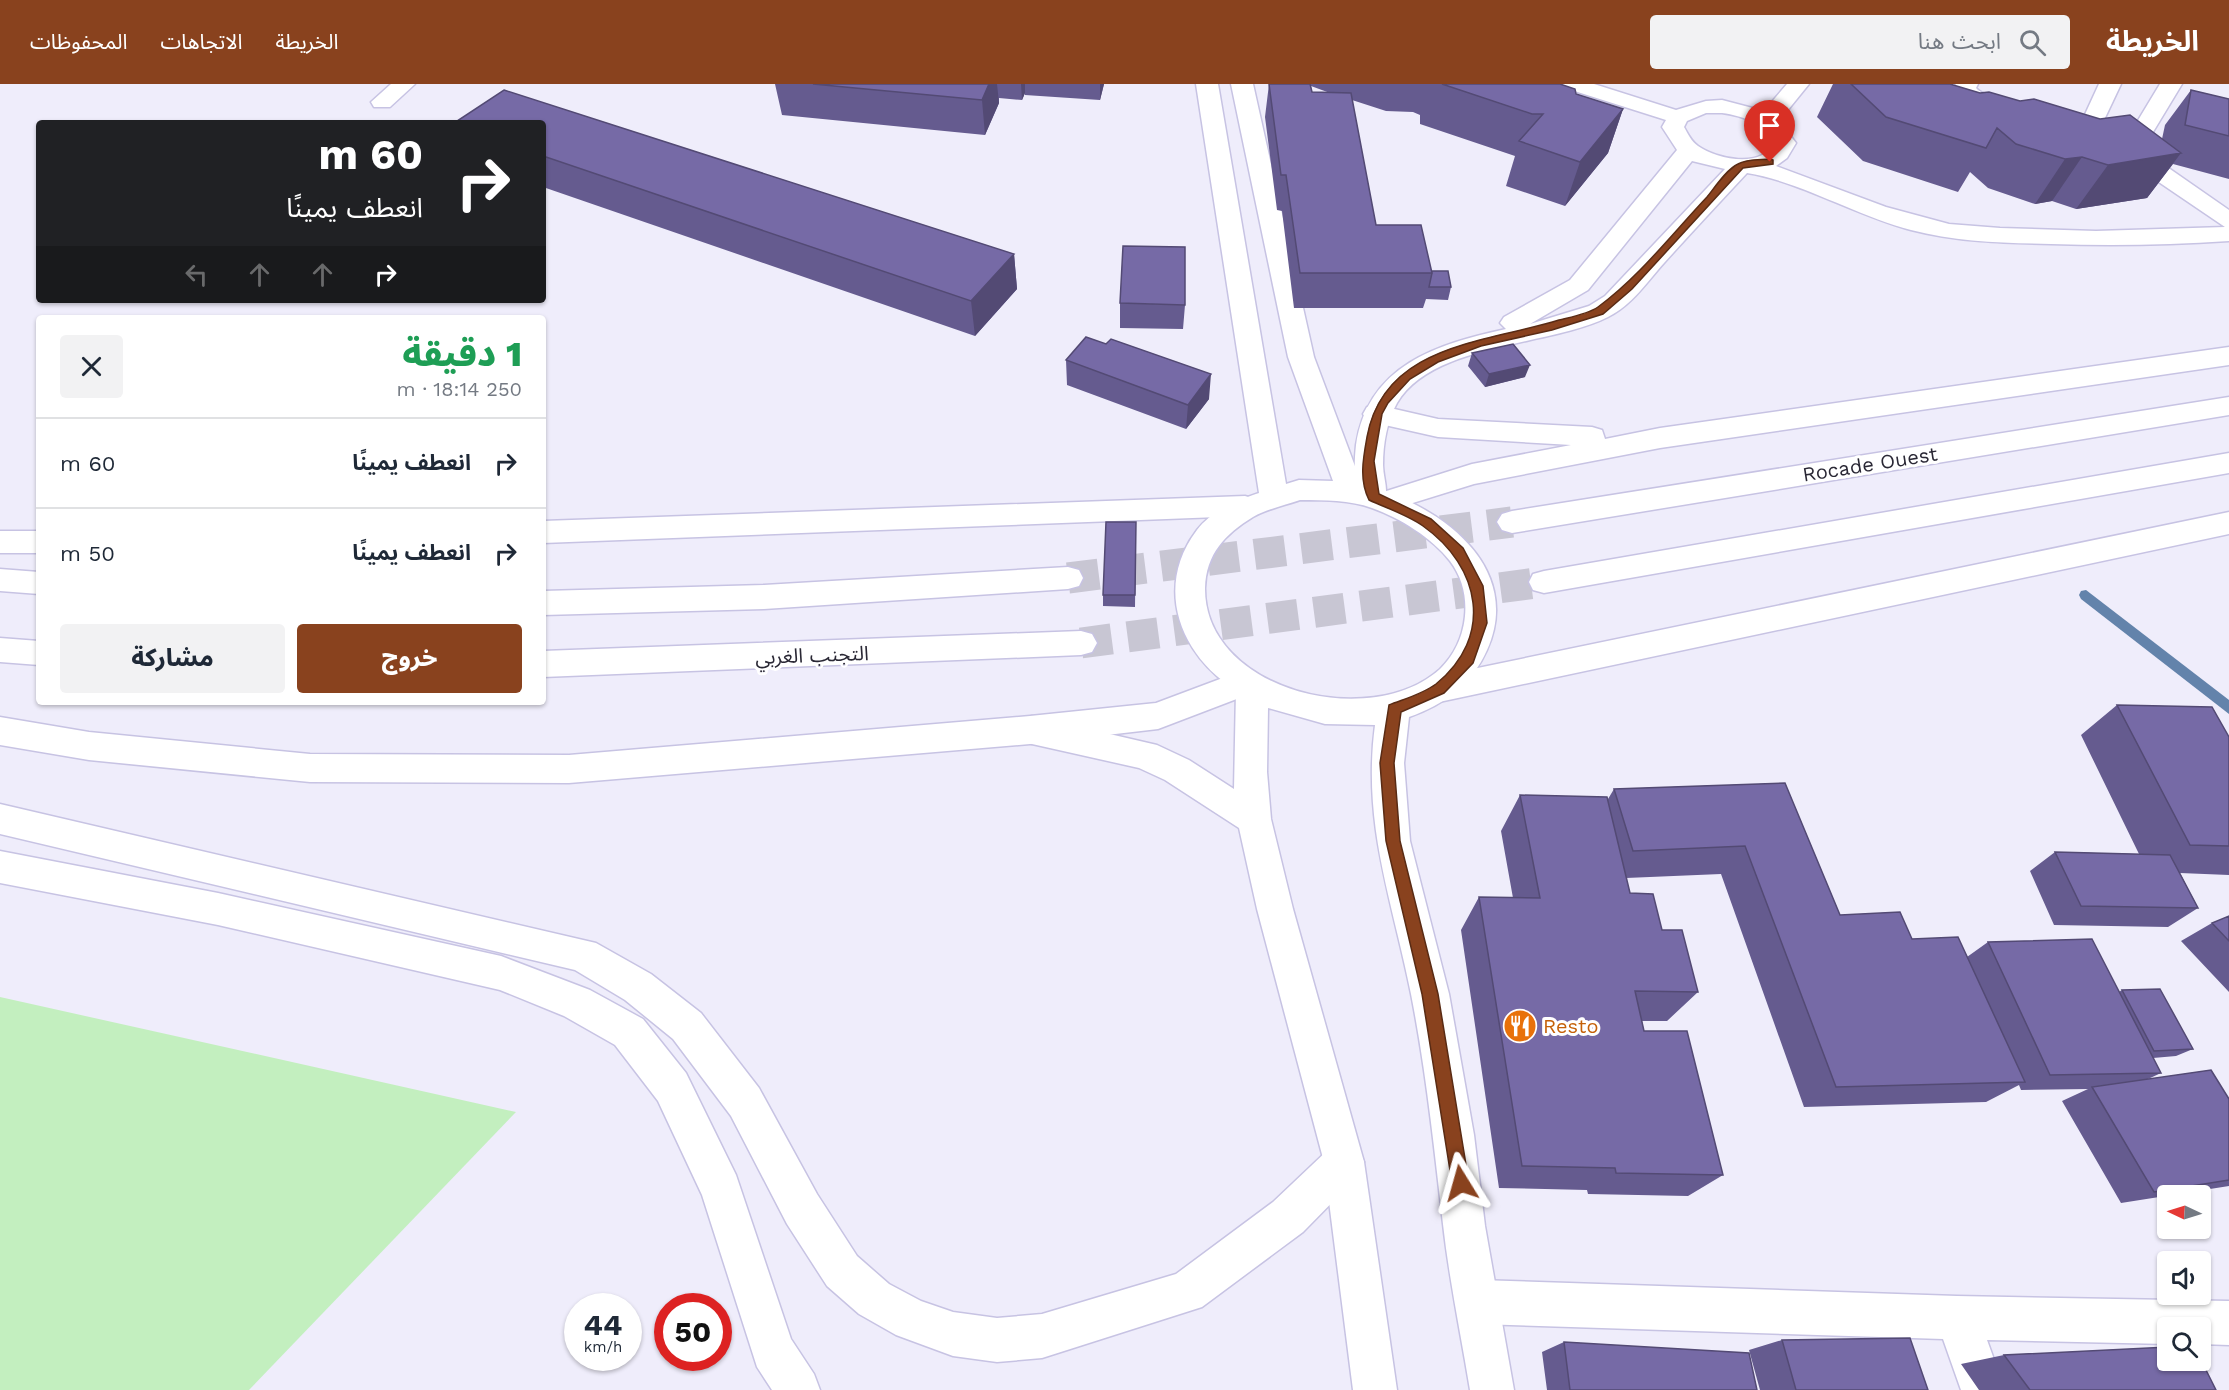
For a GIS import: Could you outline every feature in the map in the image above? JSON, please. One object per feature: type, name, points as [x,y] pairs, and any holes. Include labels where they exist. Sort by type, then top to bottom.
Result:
[{"type":"main road","points":[[382,102],[404,84]]},
{"type":"main road","points":[[1207,84],[1274,495]]},
{"type":"main road","points":[[1242,84],[1301,357],[1370,497]]},
{"type":"main road","points":[[1572,84],[1677,117]]},
{"type":"main road","points":[[1768,120],[1798,84]]},
{"type":"main road","points":[[1967,84],[1965,88],[1969,95],[1977,101],[2021,114]]},
{"type":"main road","points":[[2110,84],[2113,141]]},
{"type":"main road","points":[[2113,141],[2142,132],[2171,84]]},
{"type":"main road","points":[[2007,236],[1941,218],[1850,186],[1798,154],[1768,120],[1734,99],[1698,107],[1677,117],[1673,127],[1677,139],[1689,150],[1713,161],[1746,166],[1916,224],[1962,233],[2007,236],[2130,238],[2229,234]]},
{"type":"main road","points":[[2065,127],[2113,141],[2229,221]]},
{"type":"main road","points":[[1478,343],[1579,285],[1689,150]]},
{"type":"main road","points":[[1370,497],[1368,461],[1377,414],[1383,401],[1407,376],[1434,359],[1478,343],[1552,326],[1599,312],[1629,287],[1746,166],[1776,158],[1782,154],[1798,154]]},
{"type":"main road","points":[[1370,497],[1472,474],[1660,438],[2229,356]]},
{"type":"main road","name":"Rocade Ouest","points":[[1512,522],[2229,406]]},
{"type":"main road","points":[[1377,414],[1422,425],[1462,430],[1660,438]]},
{"type":"main road","points":[[1544,582],[2229,463]]},
{"type":"main road","points":[[1439,689],[1468,659],[1481,623],[1477,586],[1458,551],[1427,522],[1370,497],[1299,490],[1274,495],[1245,506],[1216,527],[1195,555],[1188,587],[1193,621],[1212,655],[1248,686],[1307,709],[1346,714],[1394,709],[1439,689],[2229,523]]},
{"type":"main road","points":[[546,532],[1245,506]]},
{"type":"main road","points":[[0,542],[36,542]]},
{"type":"main road","points":[[546,603],[764,597],[1068,578]]},
{"type":"main road","points":[[0,580],[36,583]]},
{"type":"main road","name":"التجنب الغربي","points":[[546,664],[1081,643]]},
{"type":"main road","points":[[0,650],[36,653]]},
{"type":"main road","points":[[0,731],[89,746],[310,768],[569,769],[1030,730],[1158,716],[1248,686]]},
{"type":"main road","points":[[1248,686],[1254,819],[1275,909],[1344,1162],[1375,1390]]},
{"type":"main road","points":[[1394,709],[1387,763],[1393,841],[1430,994],[1454,1136],[1464,1226],[1492,1390]]},
{"type":"main road","points":[[1030,730],[1145,754],[1177,770],[1254,819]]},
{"type":"main road","points":[[0,819],[583,955],[638,987],[687,1026],[746,1102],[802,1209],[842,1271],[874,1299],[902,1315],[954,1334],[997,1340],[1042,1336],[1187,1292],[1288,1217],[1344,1162]]},
{"type":"main road","points":[[0,867],[218,909],[501,973],[577,1003],[629,1032],[672,1087],[721,1190],[773,1351],[798,1390]]},
{"type":"main road","points":[[1478,1302],[1957,1318],[2229,1323]]},
{"type":"main road","points":[[1957,1318],[1983,1390]]},
{"type":"green space","points":[[0,997],[516,1112],[249,1390],[0,1390]]},
{"type":"building","points":[[813,84],[989,84],[982,100]]},
{"type":"building","points":[[1269,84],[1310,84],[1312,92],[1351,93],[1376,225],[1421,225],[1432,273],[1300,273],[1286,175],[1281,175]]},
{"type":"building","points":[[1442,84],[1560,84],[1575,89],[1576,94],[1623,109],[1580,162],[1519,141],[1543,114],[1532,114]]},
{"type":"building","points":[[1851,84],[1950,84],[2020,101],[2034,99],[2100,119],[2130,115],[2181,153],[2108,165],[2082,157],[2065,159],[2016,144],[1997,128],[1986,148],[1886,117]]},
{"type":"building","points":[[504,90],[1014,254],[971,301],[546,157],[546,120],[459,120]]},
{"type":"building","points":[[2191,90],[2229,99],[2229,136],[2185,125]]},
{"type":"building","points":[[1123,246],[1185,247],[1185,305],[1120,303]]},
{"type":"building","points":[[1432,271],[1448,271],[1451,287],[1429,287]]},
{"type":"building","points":[[1086,337],[1106,344],[1111,339],[1211,374],[1188,405],[1066,360]]},
{"type":"building","points":[[1513,344],[1530,365],[1489,374],[1472,353]]},
{"type":"building","points":[[1106,522],[1136,522],[1135,595],[1103,595]]},
{"type":"building","points":[[2117,705],[2212,707],[2229,737],[2229,846],[2190,845]]},
{"type":"building","points":[[1785,783],[1840,915],[1900,912],[1912,939],[1958,937],[2025,1082],[1836,1087],[1745,846],[1633,851],[1614,789]]},
{"type":"building","points":[[1520,795],[1607,797],[1630,893],[1653,894],[1662,930],[1682,930],[1698,992],[1635,991],[1644,1031],[1687,1031],[1723,1175],[1616,1173],[1615,1168],[1522,1166],[1479,897],[1540,898]]},
{"type":"building","points":[[2055,852],[2170,855],[2198,908],[2081,906]]},
{"type":"building","points":[[2229,916],[2229,941],[2212,923]]},
{"type":"building","points":[[2092,939],[2161,1073],[2050,1075],[1988,942]]},
{"type":"building","points":[[2160,989],[2193,1049],[2154,1051],[2122,990]]},
{"type":"building","points":[[2211,1070],[2229,1099],[2229,1180],[2198,1185],[2157,1185],[2157,1192],[2154,1192],[2092,1087]]},
{"type":"building","points":[[1910,1338],[1928,1390],[1796,1390],[1782,1340]]},
{"type":"building","points":[[1564,1342],[1749,1353],[1757,1390],[1570,1390]]},
{"type":"building","points":[[2157,1348],[2157,1371],[2206,1371],[2216,1390],[2030,1390],[2004,1355]]},
{"type":"waterway","points":[[2086,595],[2229,708]]},
{"type":"tunnel","points":[[1068,578],[1512,522]]},
{"type":"tunnel","points":[[1081,643],[1544,582]]},
{"type":"place","name":"Resto","points":[[1520,1026]]},
{"type":"route","points":[[1461,1183],[1430,994],[1393,841],[1388,800],[1387,763],[1394,709],[1439,689],[1468,659],[1481,623],[1477,586],[1458,551],[1427,522],[1387,501],[1373,497],[1368,478],[1368,461],[1377,414],[1383,401],[1407,376],[1434,359],[1478,343],[1576,320],[1599,312],[1629,287],[1740,166],[1770,162]]}]
